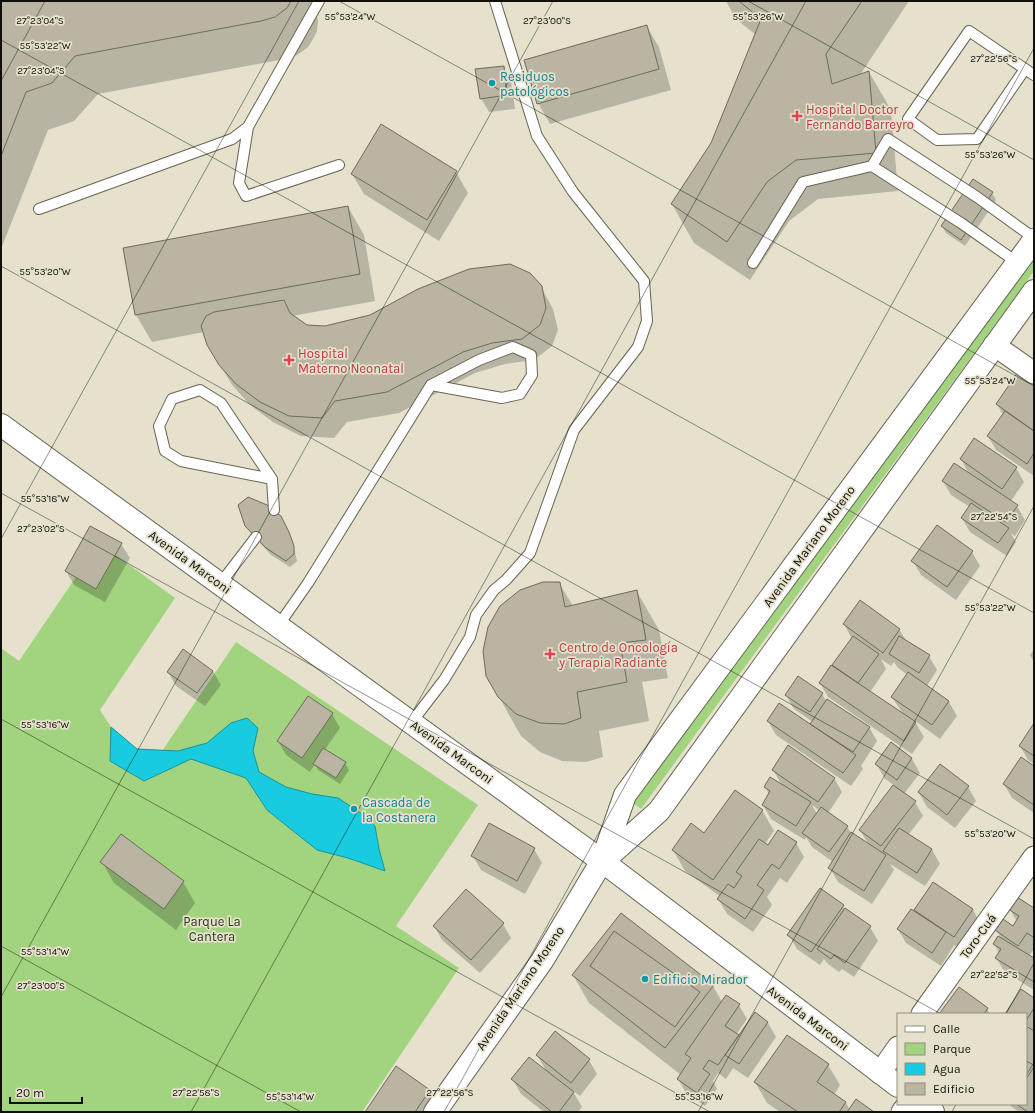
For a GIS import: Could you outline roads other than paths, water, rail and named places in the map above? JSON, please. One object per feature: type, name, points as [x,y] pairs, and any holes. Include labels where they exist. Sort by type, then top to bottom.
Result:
[{"type":"main road","name":"Avenida Mariano Moreno","points":[[435,1112],[542,961],[602,861],[625,795],[1018,263],[1034,239]]},
{"type":"main road","name":"Avenida Mariano Moreno","points":[[602,861],[659,811],[1034,291]]},
{"type":"main road","name":"Avenida Marconi","points":[[1,425],[602,861],[897,1085]]},
{"type":"main road","points":[[923,1105],[933,1112]]},
{"type":"street","points":[[994,345],[1034,373]]},
{"type":"street","name":"Toro-Cuá","points":[[923,1013],[1034,857]]},
{"type":"street","points":[[880,1073],[897,1048]]},
{"type":"lane","points":[[319,1],[248,127],[239,183],[246,196],[339,165]]},
{"type":"lane","points":[[411,723],[444,680],[458,657],[470,637],[476,615],[494,590],[506,580],[530,553],[574,430],[638,347],[647,321],[644,281],[573,192],[537,136],[495,1]]},
{"type":"lane","points":[[1025,69],[977,139],[937,140],[908,119],[968,31],[1025,69],[1034,75]]},
{"type":"lane","points":[[39,209],[232,139],[248,127]]},
{"type":"lane","points":[[872,166],[888,139],[977,197],[1034,239]]},
{"type":"lane","points":[[753,263],[803,182],[872,166],[961,223],[1018,263]]},
{"type":"lane","points":[[278,626],[308,583],[431,385],[478,360],[513,347],[531,354],[532,375],[520,394],[502,398],[431,385]]},
{"type":"lane","points":[[272,479],[180,461],[165,451],[159,426],[172,399],[200,390],[221,403],[272,479],[274,510]]},
{"type":"lane","points":[[220,584],[256,537]]},
{"type":"water","points":[[247,718],[258,728],[253,751],[259,772],[286,787],[312,794],[338,798],[365,816],[375,826],[385,871],[348,858],[317,850],[267,810],[246,778],[191,759],[144,781],[110,761],[111,727],[137,749],[178,751],[207,743],[231,723]]},
{"type":"place","name":"Residuos patológicos","points":[[492,83]]},
{"type":"place","name":"Hospital Doctor Fernando Barreyro","points":[[797,116]]},
{"type":"place","name":"Hospital Materno Neonatal","points":[[289,360]]},
{"type":"place","name":"Centro de Oncología y Terapia Radiante","points":[[550,654]]},
{"type":"place","name":"Cascada de la Costanera","points":[[354,809]]},
{"type":"place","name":"Edificio Mirador","points":[[645,979]]},
{"type":"park label","name":"Parque La Cantera","points":[[212,928]]}]
